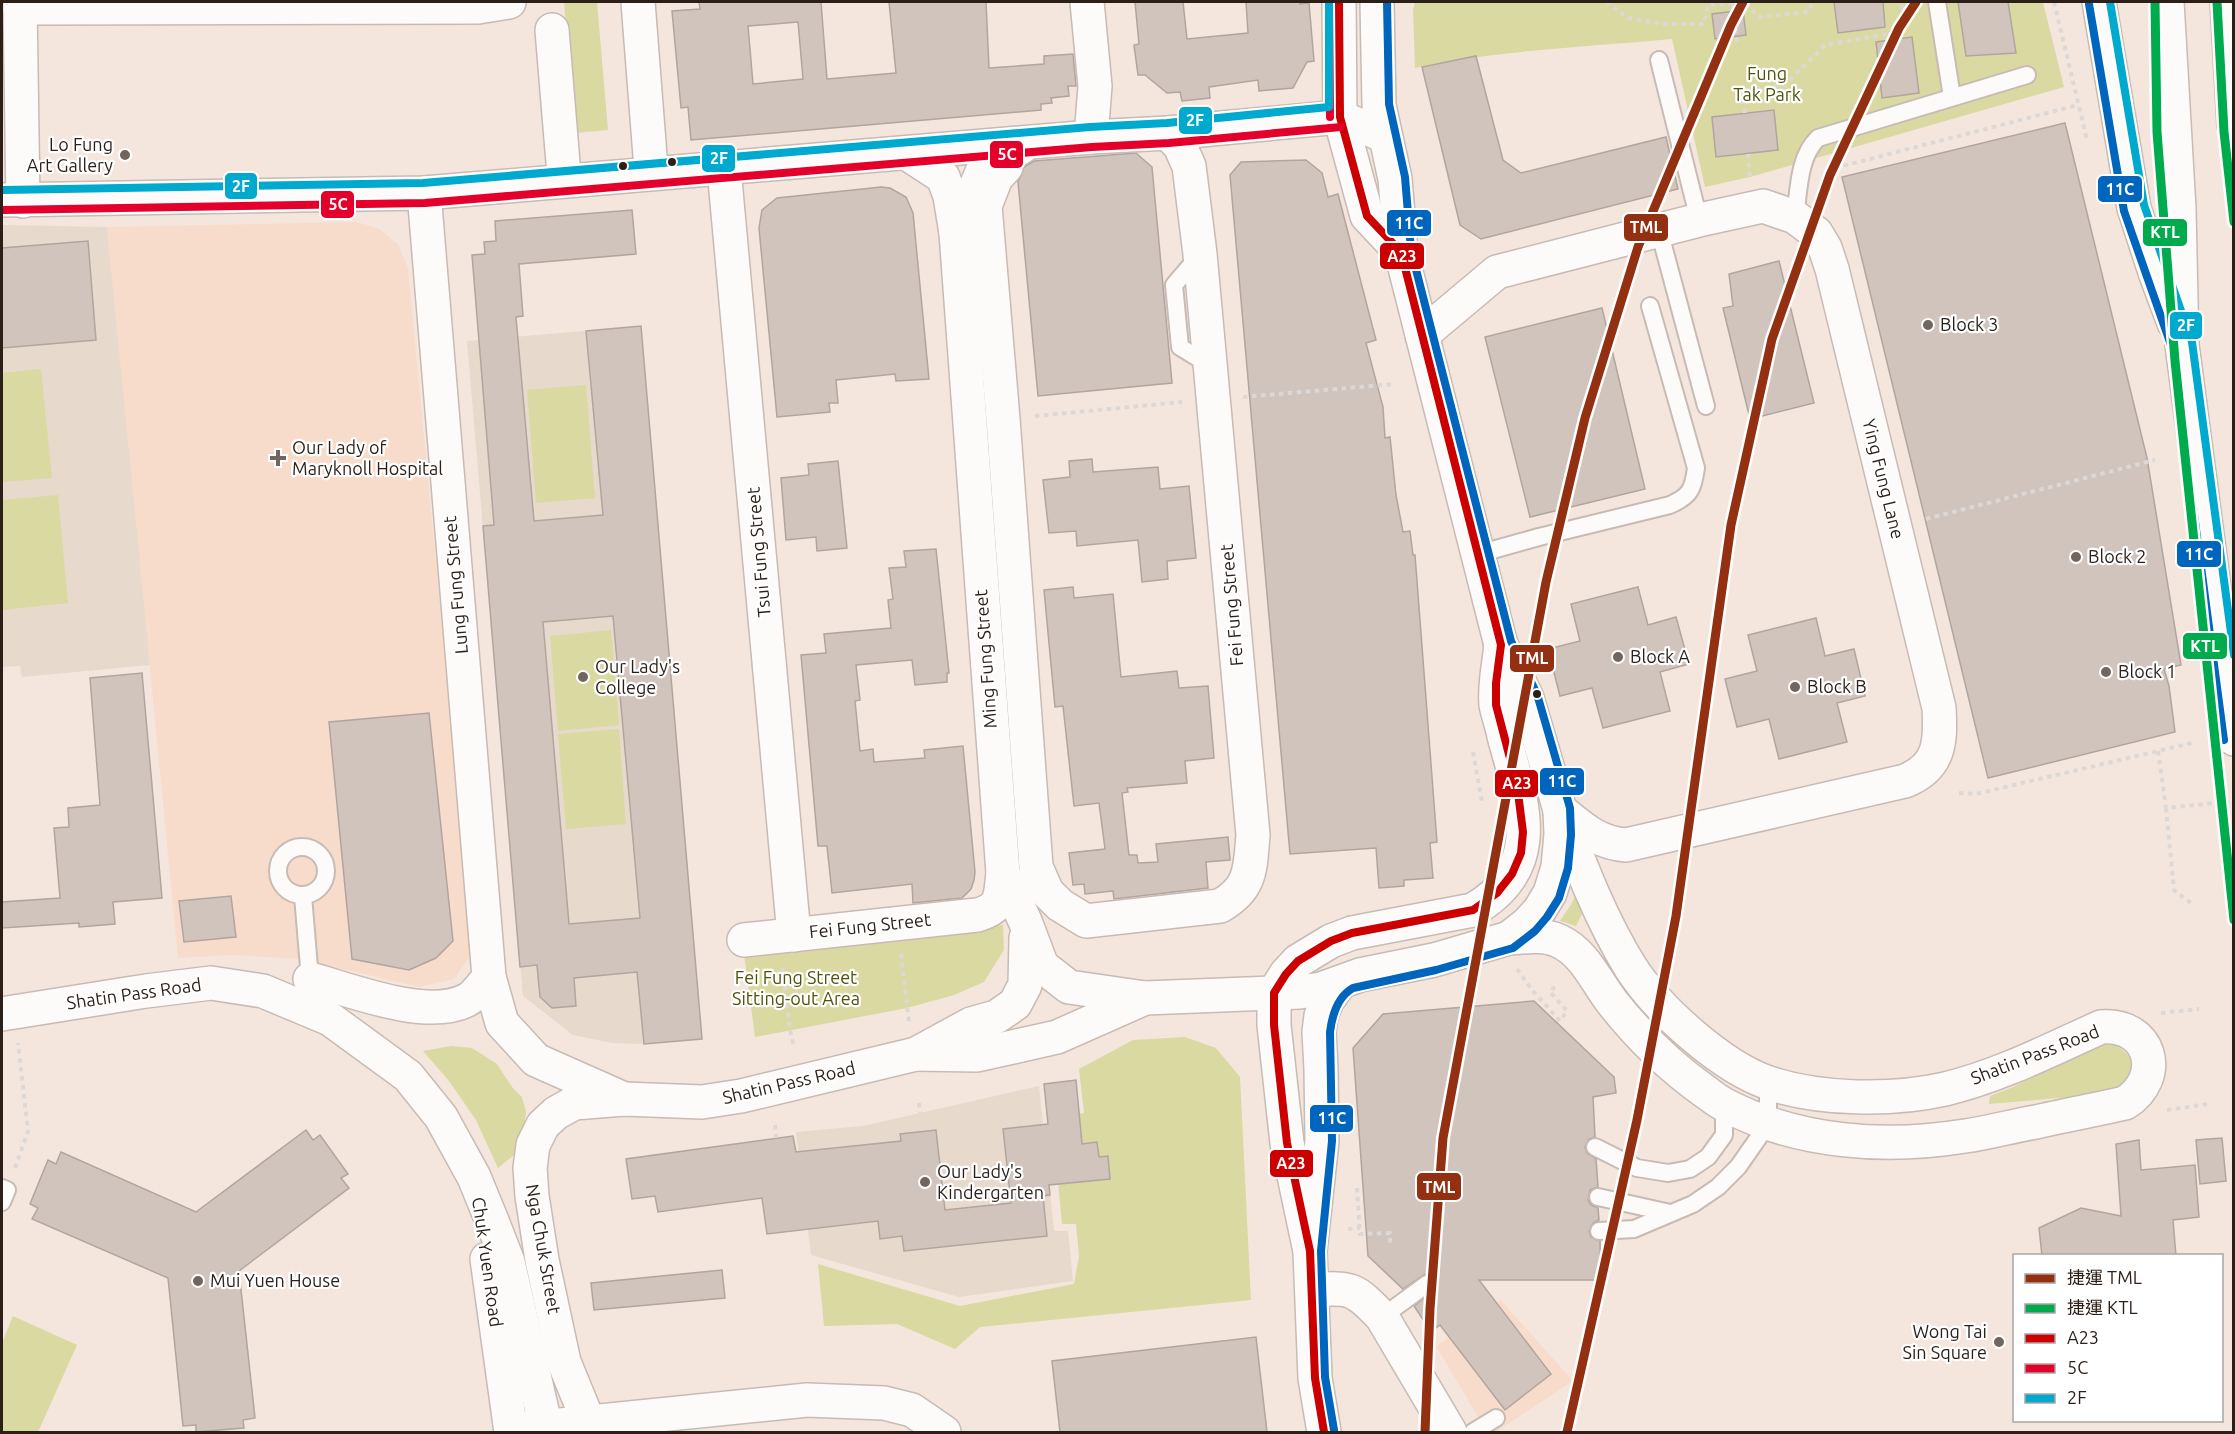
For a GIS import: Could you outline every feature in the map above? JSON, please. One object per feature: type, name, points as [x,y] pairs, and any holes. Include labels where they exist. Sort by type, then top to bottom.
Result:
[{"type":"main road","points":[[509,2],[477,7],[20,4],[12,201],[424,193],[1340,117],[1385,136]]},
{"type":"main road","points":[[638,2],[650,156]]},
{"type":"main road","points":[[1087,2],[1095,86],[1091,137]]},
{"type":"main road","points":[[1339,2],[1340,117],[1366,216],[1401,252]]},
{"type":"main road","points":[[1377,2],[1379,105],[1395,179],[1401,252],[1501,645],[1527,698],[1560,810]]},
{"type":"main road","points":[[2099,2],[2134,208],[2182,345]]},
{"type":"main road","points":[[2167,2],[2179,209],[2182,345],[2234,739]]},
{"type":"main road","points":[[2227,2],[2234,125]]},
{"type":"main road","points":[[552,30],[563,163]]},
{"type":"main road","name":"Fei Fung Street","points":[[1060,905],[1086,921],[1220,906],[1235,898],[1249,877],[1253,835],[1200,254],[1189,166],[1180,146],[1168,133]]},
{"type":"main road","points":[[956,233],[982,172],[1027,144]]},
{"type":"main road","name":"Ming Fung Street","points":[[1027,144],[996,178],[985,206],[1004,419],[1036,867],[1047,892],[1060,905]]},
{"type":"main road","name":"Ming Fung Street","points":[[906,153],[943,177],[950,196],[956,233],[1003,873],[1026,921],[1042,966],[1069,987],[1145,998]]},
{"type":"main road","name":"Tsui Fung Street","points":[[724,169],[788,948]]},
{"type":"main road","name":"Lung Fung Street","points":[[424,193],[489,977],[502,1023],[536,1060],[624,1099]]},
{"type":"main road","name":"Ying Fung Lane","points":[[1422,335],[1497,272],[1699,220],[1763,206],[1795,218],[1816,233],[1825,248],[1832,269],[1939,708],[1941,729],[1938,748],[1930,764],[1921,775],[1905,781],[1626,845],[1609,844],[1560,810]]},
{"type":"main road","points":[[1324,1432],[1315,1378],[1310,1251],[1287,1143],[1274,1025],[1274,993],[1298,961],[1330,941],[1352,933],[1473,910],[1491,900],[1509,879],[1520,858],[1525,829],[1521,799],[1496,703],[1501,645]]},
{"type":"main road","name":"Shatin Pass Road","points":[[1509,938],[1539,911],[1550,893],[1558,867],[1561,834],[1560,810]]},
{"type":"main road","name":"Shatin Pass Road","points":[[624,1099],[702,1102],[741,1096],[916,1054],[976,1055],[1056,1037],[1145,998],[1300,992],[1340,983],[1360,975],[1434,960],[1509,938],[1542,937],[1557,940],[1570,948],[1588,965],[1610,1000],[1645,1042],[1686,1078],[1724,1105],[1768,1124],[1797,1133],[1848,1140],[1894,1142],[1964,1137],[2125,1102],[2143,1087],[2149,1067],[2148,1054],[2137,1037],[2120,1028],[2110,1026],[2101,1027],[2009,1068],[1945,1089],[1893,1096],[1838,1095],[1768,1083],[1732,1064],[1707,1047],[1654,999],[1632,969],[1611,932],[1579,862],[1560,810]]},
{"type":"main road","name":"Fei Fung Street","points":[[744,940],[788,948],[898,922],[990,912],[999,903],[1003,873]]},
{"type":"main road","name":"Shatin Pass Road","points":[[916,1054],[971,1024],[996,1017],[1015,1004],[1026,985],[1026,921]]},
{"type":"main road","points":[[301,990],[411,1007],[445,1007],[468,1000],[489,977]]},
{"type":"main road","name":"Shatin Pass Road","points":[[9,1025],[146,991],[211,983],[263,991],[301,990],[330,1018],[408,1076],[441,1117],[474,1177]]},
{"type":"main road","points":[[1310,1251],[1322,1142],[1319,1032],[1321,1016],[1327,1001],[1340,983]]},
{"type":"main road","name":"Nga Chuk Street","points":[[589,1423],[564,1362],[536,1225],[530,1168],[533,1145],[543,1125],[556,1113],[574,1104],[624,1099]]},
{"type":"main road","name":"Chuk Yuen Road","points":[[474,1177],[508,1262],[547,1430]]},
{"type":"main road","name":"Chuk Yuen Road","points":[[474,1177],[511,1431]]},
{"type":"main road","points":[[1312,1290],[1341,1288],[1352,1291],[1367,1301],[1382,1317],[1450,1432]]},
{"type":"main road","points":[[511,1431],[547,1430],[589,1423],[807,1400],[884,1403],[912,1410],[944,1432]]},
{"type":"lane","points":[[1936,2],[1952,98]]},
{"type":"lane","points":[[1659,60],[1699,220]]},
{"type":"lane","points":[[1795,218],[1803,161],[1809,147],[1818,138],[2027,75]]},
{"type":"lane","points":[[1659,230],[1706,406]]},
{"type":"lane","points":[[1478,554],[1670,505],[1683,498],[1693,487],[1696,468],[1650,306]]},
{"type":"lane","points":[[301,990],[303,896]]},
{"type":"lane","points":[[1599,1232],[1634,1229],[1693,1204],[1718,1187],[1738,1167],[1768,1124],[1768,1083]]},
{"type":"lane","points":[[1595,1147],[1638,1168],[1668,1173],[1690,1169],[1708,1157],[1724,1135],[1724,1105]]},
{"type":"lane","points":[[1598,1197],[1670,1213]]},
{"type":"lane","points":[[1382,1317],[1427,1284]]},
{"type":"lane","points":[[1473,1432],[1496,1418]]},
{"type":"path","points":[[1606,2],[1628,18],[1661,24],[1704,24],[1708,5],[1744,2],[1758,17],[1808,12],[1813,2]]},
{"type":"path","points":[[1732,2],[1737,43]]},
{"type":"path","points":[[1745,113],[1742,91],[1784,85],[1825,45],[1905,31],[1901,2]]},
{"type":"path","points":[[2054,2],[2090,148]]},
{"type":"path","points":[[1835,168],[2078,105]]},
{"type":"path","points":[[1748,154],[1749,188]]},
{"type":"path","points":[[1246,397],[1395,384]]},
{"type":"path","points":[[1044,415],[1185,402]]},
{"type":"path","points":[[1917,522],[2155,460]]},
{"type":"path","points":[[1959,793],[1976,794],[2196,742]]},
{"type":"path","points":[[1472,748],[1482,802]]},
{"type":"path","points":[[2158,751],[2174,890],[2192,904]]},
{"type":"path","points":[[2166,808],[2234,801]]},
{"type":"path","points":[[898,922],[907,1008],[916,1054]]},
{"type":"path","points":[[788,948],[790,1030],[794,1047]]},
{"type":"path","points":[[1517,969],[1532,990],[1560,1020],[1567,1011],[1550,992],[1557,984]]},
{"type":"path","points":[[2161,1013],[2199,1009]]},
{"type":"path","points":[[3,1193],[28,1131],[9,1025]]},
{"type":"path","points":[[783,1050],[806,1045]]},
{"type":"path","points":[[919,1103],[920,1113]]},
{"type":"path","points":[[2167,1110],[2208,1104]]},
{"type":"path","points":[[775,1125],[776,1138]]},
{"type":"path","points":[[1357,1188],[1360,1234],[1390,1233],[1390,1246]]},
{"type":"path","points":[[1348,1229],[1360,1228]]},
{"type":"shaded area","name":"Our Lady of Maryknoll Hospital","points":[[357,222],[380,229],[398,244],[408,268],[473,952],[454,979],[419,987],[300,959],[233,955],[178,958],[107,227]]},
{"type":"shaded area","points":[[2,225],[107,227],[150,665],[22,677],[20,666],[2,667]]},
{"type":"shaded area","name":"Our Lady's College","points":[[641,326],[702,1039],[644,1044],[612,1043],[573,1035],[523,996],[467,341]]},
{"type":"shaded area","name":"Our Lady's Kindergarten","points":[[1039,1086],[1054,1231],[1068,1231],[1073,1281],[959,1297],[811,1255],[796,1132],[863,1126]]},
{"type":"shaded area","points":[[1501,1300],[1573,1381],[1496,1432],[1487,1432],[1436,1346]]},
{"type":"green space","points":[[564,2],[597,2],[608,130],[575,133]]},
{"type":"green space","name":"Fung Tak Park","points":[[1415,2],[2043,2],[2064,87],[1750,177],[1705,187],[1672,39],[1511,53],[1415,68],[1413,10]]},
{"type":"green space","points":[[41,369],[52,478],[2,482],[2,373]]},
{"type":"green space","points":[[586,385],[595,498],[536,503],[527,390]]},
{"type":"green space","points":[[58,495],[68,603],[2,610],[2,500]]},
{"type":"green space","points":[[611,630],[619,725],[558,731],[550,636]]},
{"type":"green space","points":[[619,729],[626,824],[566,829],[558,734]]},
{"type":"green space","points":[[1579,887],[1587,904],[1576,926],[1560,921]]},
{"type":"green space","name":"Fei Fung Street Sitting-out Area","points":[[1003,925],[1004,950],[984,982],[954,995],[907,1008],[755,1037],[744,954]]},
{"type":"green space","points":[[1185,1037],[1216,1048],[1240,1077],[1251,1300],[980,1327],[955,1349],[897,1324],[824,1326],[818,1264],[960,1306],[1074,1284],[1079,1256],[1076,1224],[1062,1224],[1052,1117],[1084,1113],[1079,1069],[1133,1040]]},
{"type":"green space","points":[[2105,1041],[2125,1052],[2131,1062],[2125,1084],[2107,1094],[1989,1104],[1990,1096],[2013,1087],[2089,1046]]},
{"type":"green space","points":[[451,1046],[472,1048],[497,1064],[512,1087],[522,1097],[526,1112],[524,1131],[516,1145],[514,1155],[498,1168],[476,1120],[449,1081],[423,1051]]},
{"type":"green space","points":[[13,1316],[77,1345],[38,1432],[2,1432],[2,1343]]},
{"type":"building","points":[[699,2],[821,2],[827,79],[896,73],[889,2],[986,2],[989,68],[1044,64],[1044,56],[1073,54],[1076,86],[1068,86],[1069,96],[1051,98],[1052,103],[1041,104],[1041,110],[691,140],[688,107],[681,108],[672,11],[700,9]],"holes":[[[798,22],[803,79],[753,84],[748,26]]]},
{"type":"building","points":[[1135,2],[1183,2],[1187,39],[1248,33],[1246,2],[1309,3],[1314,61],[1307,62],[1293,88],[1259,91],[1258,80],[1209,87],[1210,98],[1182,101],[1180,92],[1167,93],[1145,75],[1138,75],[1134,45],[1139,44]]},
{"type":"building","points":[[1834,2],[1883,2],[1885,27],[1838,33]]},
{"type":"building","points":[[1958,2],[2008,2],[2016,53],[1966,56]]},
{"type":"building","points":[[1743,10],[1746,35],[1715,39],[1712,14]]},
{"type":"building","points":[[1912,37],[1919,93],[1882,98],[1876,42]]},
{"type":"building","points":[[1476,56],[1503,160],[1521,173],[1666,137],[1678,189],[1481,239],[1460,225],[1422,67]]},
{"type":"building","points":[[1774,110],[1778,150],[1716,157],[1712,117]]},
{"type":"building","points":[[2065,123],[2147,458],[2181,665],[2164,669],[2169,686],[2175,732],[1988,778],[1842,177]]},
{"type":"building","points":[[1136,153],[1152,167],[1172,383],[1038,396],[1018,182],[1024,167],[1034,161]]},
{"type":"building","points":[[1306,160],[1322,173],[1328,197],[1338,194],[1376,340],[1366,343],[1383,407],[1385,438],[1390,437],[1396,495],[1403,532],[1410,531],[1413,555],[1415,555],[1437,842],[1430,843],[1433,878],[1404,880],[1404,886],[1379,888],[1376,848],[1290,854],[1230,175],[1241,162]]},
{"type":"building","points":[[890,188],[906,197],[913,213],[929,379],[896,381],[895,374],[836,380],[838,403],[829,403],[830,412],[777,417],[759,228],[762,210],[777,198]]},
{"type":"building","name":"Our Lady's College","points":[[632,210],[636,254],[519,264],[523,316],[516,317],[534,521],[603,515],[586,331],[641,326],[702,1039],[644,1044],[637,972],[574,978],[576,1006],[552,1008],[540,997],[537,965],[520,967],[483,526],[494,525],[472,255],[485,254],[484,242],[496,241],[495,221]],"holes":[[[613,616],[640,918],[569,924],[543,622]]]},
{"type":"building","points":[[88,241],[96,340],[2,348],[2,248]]},
{"type":"building","points":[[1779,261],[1814,403],[1750,419],[1723,308],[1733,306],[1729,274]]},
{"type":"building","points":[[1602,308],[1645,489],[1530,517],[1485,337]]},
{"type":"building","points":[[1092,459],[1093,472],[1158,467],[1160,489],[1189,486],[1196,558],[1167,561],[1168,579],[1142,582],[1138,540],[1077,546],[1076,531],[1049,533],[1043,480],[1070,477],[1069,461]]},
{"type":"building","points":[[838,461],[847,548],[817,551],[816,537],[786,540],[781,478],[809,475],[808,464]]},
{"type":"building","points":[[936,549],[949,673],[947,673],[947,682],[915,685],[912,660],[856,665],[860,700],[855,701],[860,751],[873,749],[874,762],[925,758],[924,750],[963,746],[974,880],[971,889],[962,898],[913,903],[912,884],[832,893],[827,846],[818,846],[801,655],[826,653],[824,634],[891,628],[888,600],[893,599],[889,568],[906,567],[904,551]]},
{"type":"building","points":[[1073,587],[1074,598],[1113,594],[1121,677],[1177,671],[1179,688],[1208,686],[1214,758],[1185,761],[1187,783],[1127,788],[1128,792],[1122,793],[1129,855],[1137,855],[1138,863],[1158,862],[1156,844],[1228,837],[1230,860],[1206,862],[1208,888],[1114,899],[1113,891],[1085,894],[1084,884],[1073,885],[1069,853],[1105,849],[1099,803],[1074,806],[1063,706],[1055,707],[1044,590]]},
{"type":"building","name":"Block A","points":[[1638,587],[1648,625],[1676,617],[1689,664],[1660,672],[1670,711],[1603,728],[1592,688],[1560,696],[1548,649],[1580,641],[1571,604]]},
{"type":"building","name":"Block B","points":[[1816,618],[1825,656],[1854,649],[1865,696],[1837,703],[1847,742],[1779,759],[1769,719],[1737,727],[1725,679],[1757,671],[1748,635]]},
{"type":"building","points":[[142,673],[162,898],[113,902],[115,924],[79,927],[79,923],[2,928],[2,902],[60,898],[54,828],[69,827],[68,808],[100,805],[90,678]]},
{"type":"building","points":[[429,713],[453,941],[436,958],[409,970],[352,959],[329,722]]},
{"type":"building","points":[[231,896],[236,937],[184,942],[179,901]]},
{"type":"building","points":[[1534,1001],[1614,1077],[1616,1093],[1593,1097],[1595,1137],[1589,1139],[1585,1147],[1587,1153],[1596,1159],[1598,1187],[1590,1190],[1588,1200],[1591,1205],[1598,1208],[1599,1220],[1593,1223],[1589,1231],[1591,1237],[1600,1241],[1601,1280],[1479,1280],[1551,1374],[1505,1410],[1440,1325],[1431,1332],[1414,1306],[1436,1289],[1435,1277],[1425,1274],[1403,1289],[1368,1256],[1353,1048],[1383,1014]]},
{"type":"building","points":[[1076,1080],[1082,1144],[1097,1142],[1099,1157],[1108,1156],[1110,1179],[1049,1185],[1050,1195],[1043,1196],[1047,1236],[904,1251],[902,1236],[880,1239],[878,1221],[767,1234],[762,1198],[658,1212],[655,1196],[632,1199],[626,1159],[793,1136],[796,1152],[901,1141],[900,1134],[936,1130],[945,1210],[1011,1203],[1003,1129],[1048,1124],[1044,1084]]},
{"type":"building","name":"Mui Yuen House","points":[[306,1130],[313,1140],[320,1135],[348,1174],[341,1178],[349,1188],[239,1271],[255,1418],[243,1420],[244,1428],[196,1432],[196,1425],[183,1426],[168,1278],[32,1219],[38,1208],[30,1204],[48,1160],[56,1164],[61,1152],[196,1212]]},
{"type":"building","points":[[2222,1138],[2226,1181],[2200,1184],[2196,1140]]},
{"type":"building","points":[[2139,1140],[2141,1170],[2195,1165],[2199,1217],[2173,1220],[2176,1254],[2042,1254],[2039,1228],[2081,1208],[2121,1216],[2116,1144]]},
{"type":"building","points":[[722,1270],[725,1298],[594,1310],[591,1283]]},
{"type":"building","points":[[1256,1337],[1267,1432],[1060,1432],[1052,1361]]},
{"type":"metro line","name":"TML","points":[[1425,1432],[1430,1309],[1443,1138],[1546,582],[1585,418],[1638,247],[1731,25],[1743,2]]},
{"type":"metro line","name":"TML","points":[[1567,1432],[1637,1120],[1676,916],[1731,525],[1772,339],[1830,175],[1899,28],[1916,2]]},
{"type":"metro line","name":"KTL","points":[[2155,2],[2157,132],[2175,361],[2234,920]]},
{"type":"metro line","name":"KTL","points":[[2217,2],[2224,132],[2234,222]]},
{"type":"transit line","name":"5C","points":[[1329,2],[1330,117]]},
{"type":"transit line","name":"2F","points":[[2,190],[423,183],[1090,127],[1167,123],[1329,107],[1329,2]]},
{"type":"transit line","name":"A23","points":[[1324,1432],[1315,1378],[1310,1251],[1287,1143],[1274,1025],[1274,993],[1298,961],[1331,941],[1352,933],[1473,910],[1497,893],[1512,874],[1521,853],[1523,832],[1517,785],[1496,705],[1496,683],[1501,645],[1401,252],[1367,216],[1340,117],[1339,2]]},
{"type":"transit line","name":"11C","points":[[1334,1430],[1325,1377],[1321,1251],[1332,1141],[1330,1032],[1336,1007],[1343,996],[1353,988],[1436,970],[1513,948],[1535,931],[1559,898],[1568,868],[1571,835],[1570,808],[1537,694],[1511,641],[1411,250],[1405,177],[1389,104],[1387,2]]},
{"type":"transit line","name":"2F","points":[[2110,2],[2144,205],[2192,342],[2234,655]]},
{"type":"transit line","name":"11C","points":[[2089,4],[2124,211],[2172,348],[2224,740]]},
{"type":"transit line","name":"5C","points":[[2,210],[425,203],[1341,127]]},
{"type":"place","name":"Lo Fung Art Gallery","points":[[125,155]]},
{"type":"place","name":"Block 3","points":[[1928,325]]},
{"type":"place","name":"Our Lady of Maryknoll Hospital","points":[[278,458]]},
{"type":"place","name":"Block 2","points":[[2076,557]]},
{"type":"place","name":"Block A","points":[[1618,657]]},
{"type":"place","name":"Block 1","points":[[2106,672]]},
{"type":"place","name":"Our Lady's College","points":[[583,677]]},
{"type":"place","name":"Block B","points":[[1795,687]]},
{"type":"place","name":"Our Lady's Kindergarten","points":[[925,1182]]},
{"type":"place","name":"Mui Yuen House","points":[[198,1281]]},
{"type":"place","name":"Wong Tai Sin Square","points":[[1999,1342]]}]
